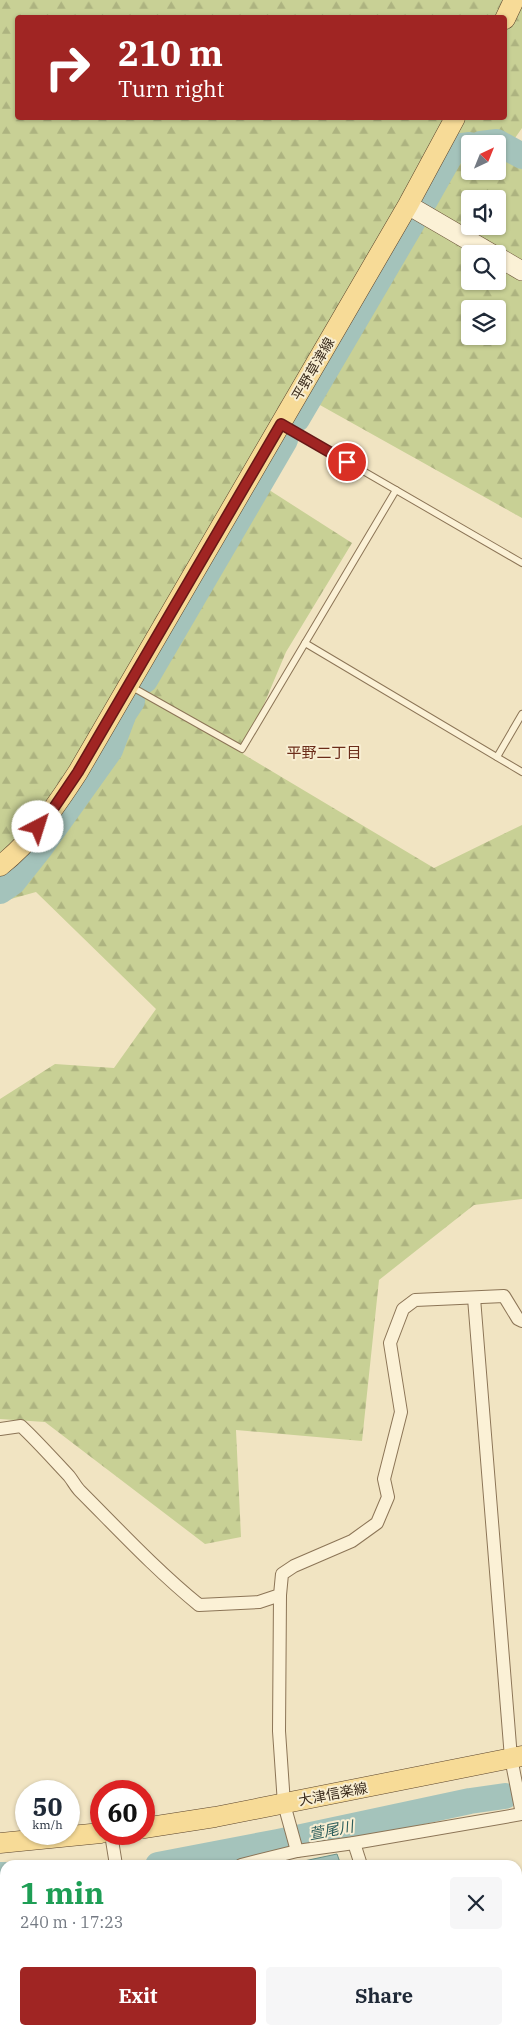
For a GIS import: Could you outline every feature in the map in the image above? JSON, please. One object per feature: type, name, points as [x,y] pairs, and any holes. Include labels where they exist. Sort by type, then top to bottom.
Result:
[{"type":"main road","points":[[507,15],[514,0]]},
{"type":"main road","name":"平野草津線","points":[[0,866],[12,857],[51,812],[78,772],[408,206],[454,120]]},
{"type":"main road","name":"大津信楽線","points":[[155,1826],[516,1762]]},
{"type":"main road","points":[[0,1843],[90,1840]]},
{"type":"street","points":[[408,206],[476,245]]},
{"type":"street","points":[[506,262],[522,271]]},
{"type":"street","points":[[297,1850],[284,1804],[279,1731],[280,1595],[282,1574],[294,1566],[352,1541],[377,1523],[388,1498],[384,1479],[401,1412],[390,1343],[403,1309],[414,1300],[504,1296],[518,1319],[522,1321]]},
{"type":"street","points":[[260,1860],[297,1850],[354,1843],[521,1811],[474,1298]]},
{"type":"street","points":[[0,1430],[21,1426],[124,1537],[172,1583],[199,1605],[259,1602],[280,1595]]},
{"type":"street","points":[[354,1843],[359,1860]]},
{"type":"street","points":[[109,1845],[114,1860]]},
{"type":"lane","points":[[281,424],[522,563]]},
{"type":"lane","points":[[129,685],[242,750],[396,490]]},
{"type":"lane","points":[[305,643],[522,772]]},
{"type":"lane","points":[[497,757],[522,714]]},
{"type":"green space","points":[[0,0],[522,0],[522,128],[515,138],[522,142],[522,518],[302,395],[252,479],[352,543],[286,652],[243,754],[434,868],[522,825],[522,1199],[474,1205],[379,1280],[362,1441],[236,1430],[241,1537],[205,1544],[45,1422],[0,1419],[0,1099],[55,1064],[114,1068],[156,1009],[36,892],[0,902]]},
{"type":"water","points":[[337,1854],[339,1860],[309,1860]]},
{"type":"waterway","points":[[425,200],[455,147],[461,146]]},
{"type":"waterway","points":[[506,147],[522,156]]},
{"type":"waterway","points":[[297,419],[412,223]]},
{"type":"waterway","points":[[145,680],[285,440]]},
{"type":"waterway","points":[[0,891],[13,882],[40,848],[110,750],[124,713],[132,701]]},
{"type":"waterway","name":"萱尾川","points":[[184,1860],[470,1801],[505,1796]]},
{"type":"district","name":"平野二丁目","points":[[324,752]]},
{"type":"route","points":[[38,827],[51,812],[78,772],[281,424],[347,462]]}]
